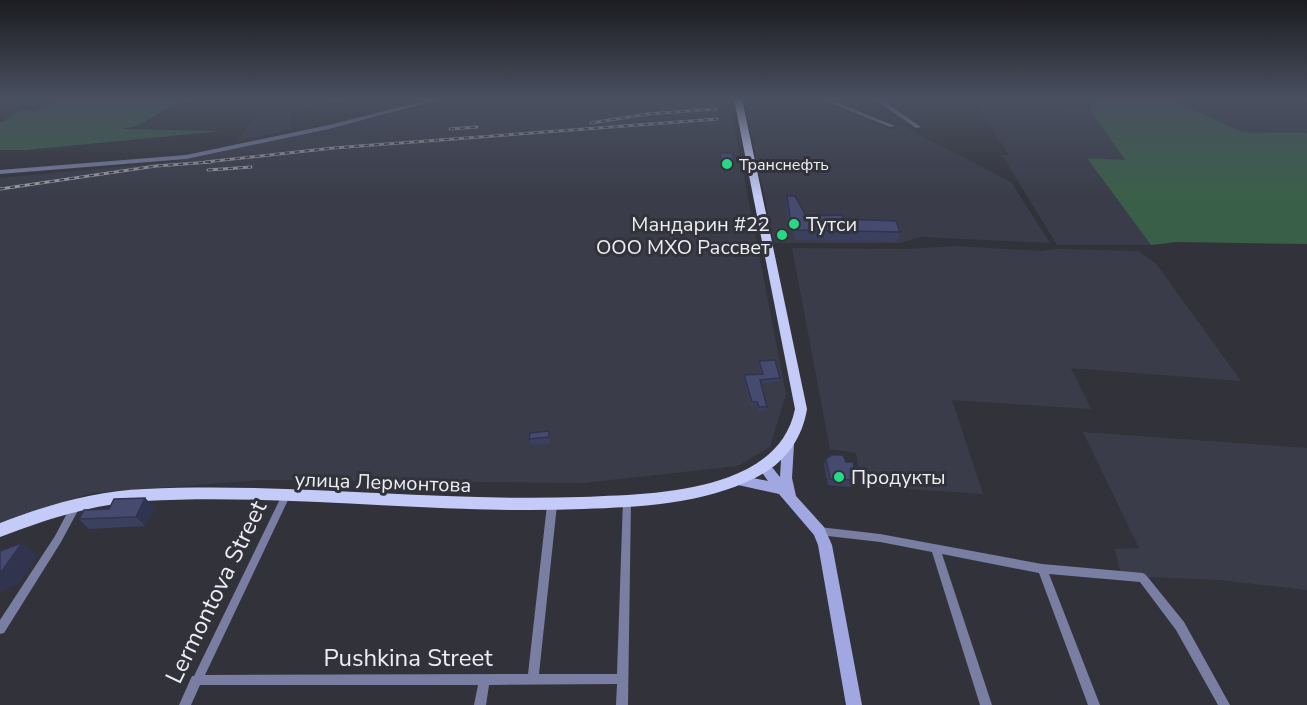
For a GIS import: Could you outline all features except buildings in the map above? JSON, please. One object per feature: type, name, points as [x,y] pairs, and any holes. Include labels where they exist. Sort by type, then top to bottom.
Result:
[{"type":"main road","points":[[745,132],[800,402],[800,420],[788,444]]},
{"type":"main road","name":"улица Лермонтова","points":[[0,530],[76,503],[114,497],[168,495],[552,505],[627,500],[707,488],[738,480],[764,467],[788,444]]},
{"type":"street","points":[[0,172],[186,157],[306,132]]},
{"type":"street","points":[[788,444],[786,478],[793,500]]},
{"type":"street","points":[[764,467],[819,531],[828,557],[854,705]]},
{"type":"street","points":[[738,480],[761,482],[783,489]]},
{"type":"street","name":"Lermontova Street","points":[[185,705],[285,498]]},
{"type":"street","points":[[622,705],[627,500]]},
{"type":"street","points":[[0,629],[58,539],[76,503]]},
{"type":"street","points":[[533,677],[552,505]]},
{"type":"street","points":[[819,531],[880,538],[1042,569],[1143,578],[1180,626],[1224,705]]},
{"type":"street","points":[[936,550],[986,705]]},
{"type":"street","points":[[1042,569],[1094,705]]},
{"type":"street","name":"Pushkina Street","points":[[196,680],[533,677],[621,679]]},
{"type":"street","points":[[480,705],[484,679]]},
{"type":"shaded area","points":[[244,132],[280,132],[236,142]]},
{"type":"shaded area","points":[[316,132],[735,132],[786,394],[770,447],[738,466],[583,483],[261,480],[92,493],[0,522],[0,178],[173,162]]},
{"type":"shaded area","points":[[751,132],[914,132],[1011,182],[1050,243],[921,237],[899,243],[774,243]]},
{"type":"shaded area","points":[[994,132],[1105,132],[1126,161],[1088,158],[1151,245],[1057,245],[1002,155],[1009,155]]},
{"type":"shaded area","points":[[1242,132],[1307,132],[1307,133]]},
{"type":"shaded area","points":[[957,246],[1040,251],[1058,249],[1139,251],[1157,265],[1241,381],[1071,368],[1091,409],[952,400],[983,494],[862,486],[856,453],[830,449],[792,248],[907,249]]},
{"type":"shaded area","points":[[1083,432],[1307,448],[1307,590],[1220,580],[1121,576],[1115,549],[1139,548]]},
{"type":"green space","points":[[0,132],[213,132],[26,150],[0,150]]},
{"type":"green space","points":[[1105,132],[1307,133],[1307,244],[1177,242],[1151,245],[1087,158],[1125,160]]},
{"type":"railway","points":[[205,162],[333,148],[546,132]]},
{"type":"railway","points":[[0,189],[156,166],[211,162]]},
{"type":"railway","points":[[208,170],[251,167]]},
{"type":"place","name":"Транснефть","points":[[727,164]]},
{"type":"place","name":"Тутси","points":[[794,224]]},
{"type":"place","name":"Мандарин #22 ООО МХО Рассвет","points":[[782,235]]},
{"type":"place","name":"Продукты","points":[[839,477]]}]
